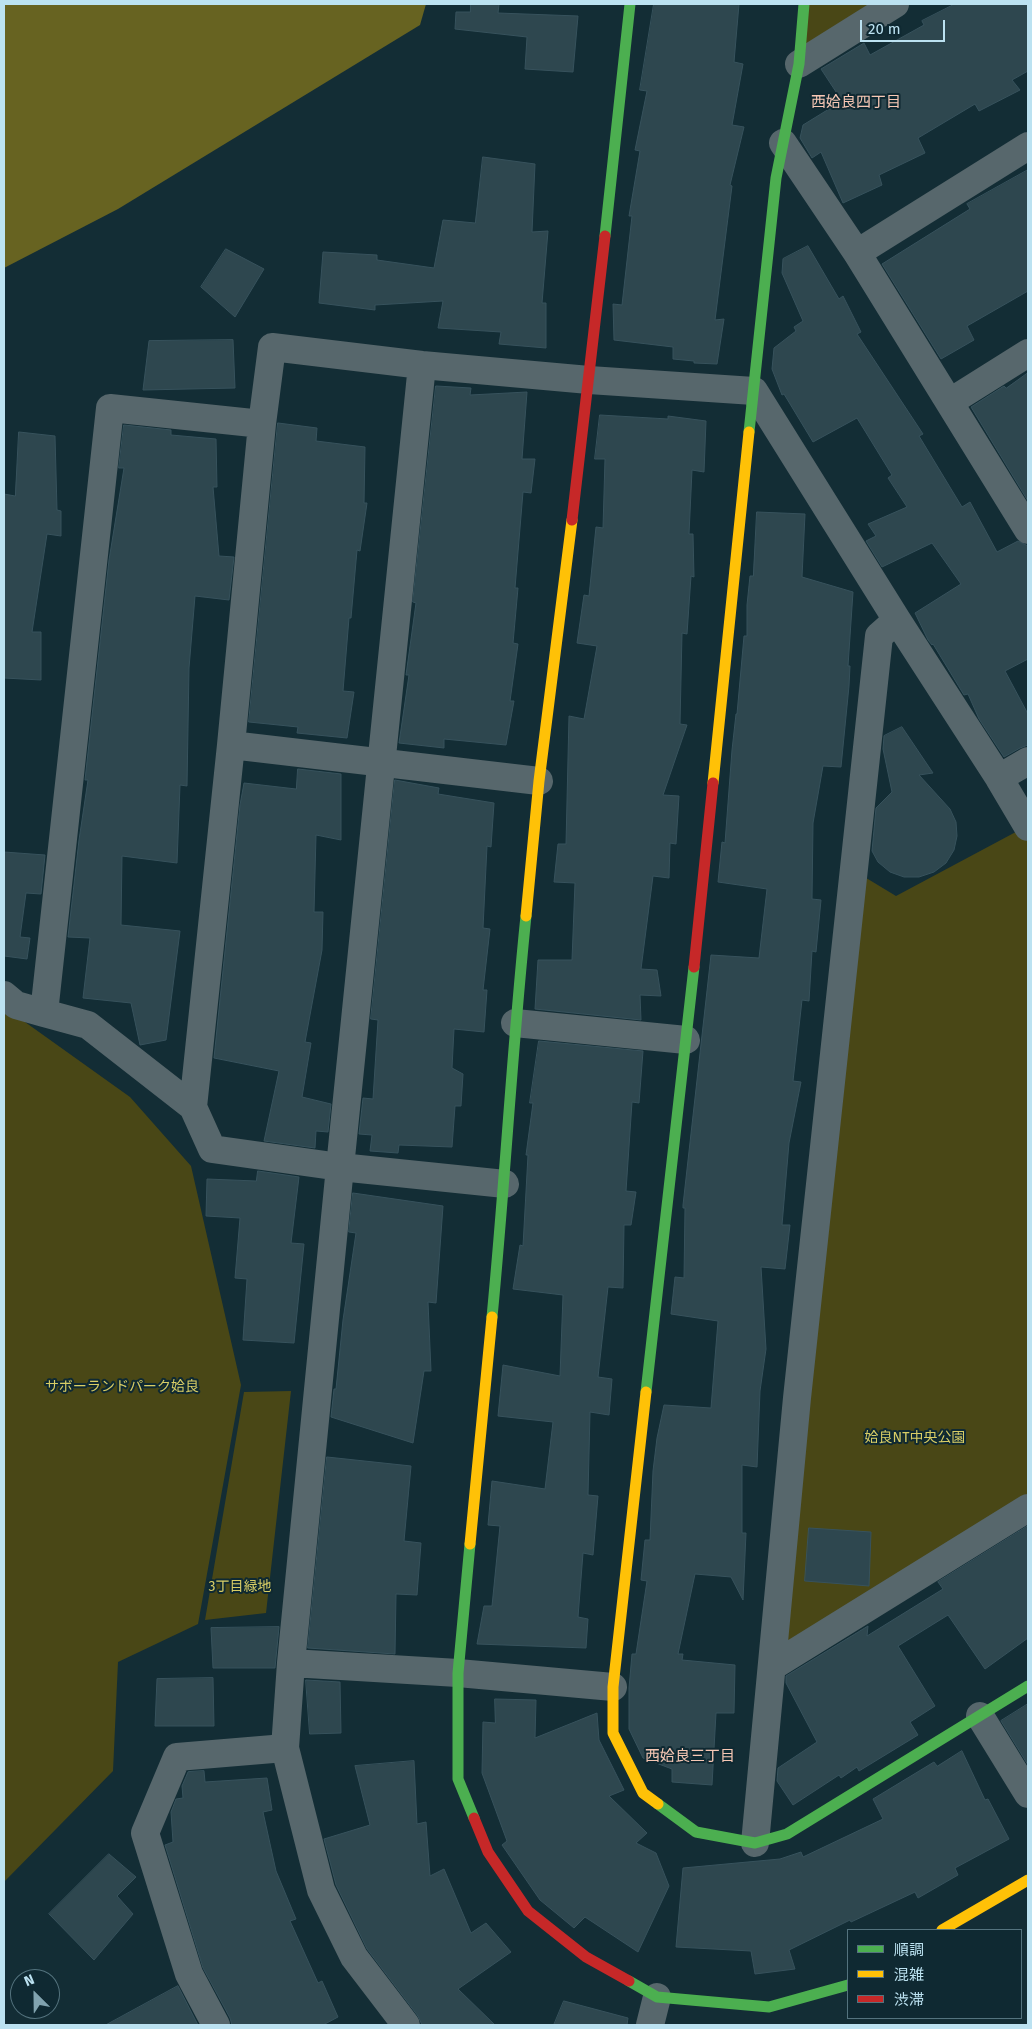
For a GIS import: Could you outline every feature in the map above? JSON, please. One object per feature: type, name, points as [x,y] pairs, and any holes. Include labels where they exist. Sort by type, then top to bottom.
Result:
[{"type":"street","points":[[630,4],[589,380],[539,781],[515,1023],[505,1184],[458,1673],[458,1779],[488,1852],[528,1911],[586,1956],[658,1998],[769,2007],[847,1985]]},
{"type":"street","points":[[804,4],[800,64],[776,178],[686,1040],[613,1687],[613,1733],[643,1793],[696,1832],[755,1842],[787,1834],[1028,1686]]},
{"type":"street","points":[[800,64],[894,4]]},
{"type":"street","points":[[783,143],[857,253],[1028,530]]},
{"type":"street","points":[[857,253],[1028,146]]},
{"type":"street","points":[[193,1107],[262,424],[272,347],[422,365],[589,380],[754,390]]},
{"type":"street","points":[[950,402],[1028,353]]},
{"type":"street","points":[[406,2025],[354,1957],[321,1890],[285,1748],[291,1663],[340,1166],[422,365]]},
{"type":"street","points":[[754,390],[1028,827]]},
{"type":"street","points":[[44,1013],[110,408],[262,424]]},
{"type":"street","points":[[755,1842],[798,1388],[879,636],[897,620]]},
{"type":"street","points":[[231,745],[539,781]]},
{"type":"street","points":[[999,778],[1028,761]]},
{"type":"street","points":[[4,995],[16,1006],[88,1025],[193,1107],[212,1149],[340,1166],[505,1184]]},
{"type":"street","points":[[515,1023],[686,1040]]},
{"type":"street","points":[[773,1666],[1028,1508]]},
{"type":"street","points":[[291,1663],[458,1673],[613,1687]]},
{"type":"street","points":[[980,1716],[1028,1794]]},
{"type":"street","points":[[216,2025],[189,1974],[145,1833],[177,1757],[285,1748]]},
{"type":"street","points":[[944,1929],[1028,1880]]},
{"type":"street","points":[[650,2025],[658,1998]]},
{"type":"green space","points":[[804,4],[895,4],[799,64]]},
{"type":"green space","name":"姶良NT中央公園","points":[[1027,826],[1028,1503],[783,1649],[853,870],[896,896]]},
{"type":"green space","name":"サボーランドパーク姶良","points":[[4,1007],[130,1097],[191,1166],[241,1385],[198,1624],[118,1662],[113,1771],[4,1882]]},
{"type":"green space","name":"3丁目緑地","points":[[291,1391],[266,1613],[205,1620],[244,1392]]},
{"type":"shaded area","points":[[4,4],[426,4],[420,25],[118,209],[4,268]]},
{"type":"building","points":[[471,4],[499,4],[498,13],[578,16],[573,72],[525,69],[527,37],[455,29],[456,12],[470,12]]},
{"type":"building","points":[[654,4],[739,4],[734,62],[743,64],[732,125],[744,127],[730,185],[732,186],[715,320],[724,319],[717,364],[694,363],[694,361],[673,359],[673,347],[614,340],[613,304],[622,305],[632,216],[629,216],[640,151],[635,150],[647,91],[640,90]]},
{"type":"building","points":[[955,4],[1028,4],[1028,71],[1012,80],[1020,90],[979,111],[975,104],[918,138],[925,153],[879,175],[882,185],[843,203],[821,152],[812,158],[800,138],[803,125],[842,101],[821,69],[864,43],[870,55],[924,25],[922,21]]},
{"type":"building","points":[[483,157],[535,164],[532,232],[548,231],[542,303],[546,303],[546,348],[499,344],[501,332],[438,328],[443,301],[375,305],[375,310],[319,303],[323,252],[377,255],[377,260],[434,268],[443,220],[475,223]]},
{"type":"building","points":[[1028,170],[1028,291],[967,326],[974,340],[941,359],[882,264],[970,209],[967,204]]},
{"type":"building","points":[[808,246],[839,299],[843,296],[861,332],[857,334],[923,434],[919,436],[962,507],[970,502],[997,552],[1018,541],[1028,546],[1028,659],[1005,671],[1028,714],[1028,745],[1004,757],[979,719],[968,694],[964,695],[933,644],[928,640],[915,613],[961,584],[932,543],[882,567],[866,541],[876,536],[868,524],[907,507],[888,478],[892,475],[857,418],[813,442],[784,394],[782,395],[772,369],[774,348],[796,331],[794,327],[803,321],[782,273],[783,259]]},
{"type":"building","points":[[226,249],[264,269],[235,317],[201,287]]},
{"type":"building","points":[[233,340],[235,388],[143,390],[149,341]]},
{"type":"building","points":[[1028,373],[1028,501],[971,407],[1004,386],[1006,388]]},
{"type":"building","points":[[436,386],[471,388],[470,395],[527,392],[522,459],[535,459],[531,493],[523,492],[515,588],[518,588],[513,643],[518,644],[510,701],[514,701],[506,745],[444,739],[444,748],[399,743],[409,675],[406,675],[416,603],[413,602]]},
{"type":"building","points":[[600,415],[668,419],[668,416],[706,421],[704,472],[692,470],[689,534],[693,534],[694,577],[691,576],[687,634],[682,633],[680,724],[687,725],[663,795],[679,796],[676,844],[670,843],[669,878],[653,876],[641,969],[657,970],[661,996],[640,995],[641,1020],[535,1009],[538,960],[572,960],[575,883],[554,882],[558,844],[566,844],[569,716],[584,719],[597,646],[577,643],[584,595],[589,596],[596,527],[603,528],[605,459],[595,459]]},
{"type":"building","points":[[278,423],[317,428],[316,441],[365,447],[364,503],[367,503],[360,551],[357,550],[343,691],[354,692],[347,738],[297,733],[298,727],[249,722]]},
{"type":"building","points":[[124,425],[171,430],[171,435],[216,439],[217,487],[213,487],[219,556],[234,557],[229,600],[195,596],[189,668],[187,786],[180,785],[177,863],[122,856],[121,925],[180,931],[166,1040],[140,1045],[131,1003],[83,998],[90,938],[68,937],[88,780],[85,780],[109,560],[124,468],[119,468]]},
{"type":"building","points":[[19,432],[55,436],[57,510],[61,511],[61,536],[47,534],[32,632],[41,632],[41,680],[4,678],[4,494],[15,496]]},
{"type":"building","points":[[757,512],[805,514],[802,577],[853,592],[848,666],[850,666],[849,686],[841,767],[823,766],[813,823],[812,899],[821,900],[816,952],[812,951],[809,1001],[802,1000],[793,1081],[801,1082],[789,1143],[782,1225],[790,1225],[785,1269],[761,1267],[766,1349],[760,1391],[757,1467],[742,1465],[742,1533],[746,1533],[743,1600],[731,1577],[695,1574],[678,1654],[683,1654],[682,1660],[735,1665],[734,1713],[716,1713],[712,1785],[672,1782],[672,1769],[643,1758],[629,1729],[629,1688],[632,1654],[636,1654],[647,1581],[641,1580],[645,1540],[650,1540],[653,1471],[664,1405],[711,1408],[718,1321],[671,1314],[675,1277],[684,1278],[685,1208],[683,1208],[683,1205],[711,955],[759,958],[767,889],[718,882],[722,842],[725,843],[732,750],[744,636],[747,636],[747,605],[750,576],[753,576]]},
{"type":"building","points":[[902,727],[933,773],[919,775],[950,809],[956,822],[957,836],[954,850],[946,863],[934,872],[919,877],[904,877],[890,872],[878,862],[872,851],[876,808],[892,792],[883,749],[884,736]]},
{"type":"building","points":[[298,769],[341,774],[341,840],[316,835],[314,912],[323,912],[322,950],[305,1042],[311,1043],[302,1097],[331,1104],[328,1132],[316,1131],[315,1148],[264,1141],[279,1071],[214,1058],[240,805],[244,783],[296,789]]},
{"type":"building","points":[[395,780],[439,788],[438,794],[494,803],[491,847],[487,846],[483,928],[490,929],[483,990],[487,990],[484,1032],[454,1029],[452,1068],[463,1074],[461,1106],[455,1106],[452,1147],[399,1145],[398,1153],[370,1151],[372,1135],[359,1134],[363,1098],[373,1099],[378,1020],[371,1019]]},
{"type":"building","points":[[4,852],[45,855],[41,894],[26,893],[20,937],[30,938],[27,959],[4,956]]},
{"type":"building","points":[[539,1041],[643,1051],[639,1103],[632,1102],[626,1191],[636,1192],[631,1225],[624,1225],[623,1288],[608,1287],[598,1377],[612,1379],[609,1415],[590,1412],[588,1495],[598,1496],[593,1555],[583,1553],[578,1617],[588,1619],[586,1648],[477,1644],[484,1606],[492,1606],[500,1526],[488,1525],[492,1481],[545,1489],[553,1422],[498,1416],[503,1365],[560,1376],[563,1295],[513,1289],[520,1245],[523,1246],[528,1155],[526,1155],[533,1103],[530,1103]]},
{"type":"building","points":[[258,1171],[299,1177],[291,1243],[304,1244],[294,1343],[243,1340],[247,1279],[235,1278],[240,1218],[206,1216],[207,1179],[256,1181]]},
{"type":"building","points":[[353,1193],[443,1206],[436,1303],[428,1302],[431,1371],[424,1371],[413,1443],[331,1417],[356,1233],[349,1232]]},
{"type":"building","points":[[327,1457],[411,1466],[404,1541],[421,1543],[417,1595],[396,1594],[395,1654],[308,1648]]},
{"type":"building","points":[[1028,1526],[1028,1638],[985,1669],[948,1615],[898,1646],[935,1706],[910,1722],[918,1735],[859,1771],[857,1767],[841,1778],[839,1775],[793,1805],[777,1781],[778,1768],[817,1742],[786,1683],[786,1676],[868,1626],[867,1636],[943,1589],[938,1582]]},
{"type":"building","points":[[809,1528],[871,1532],[869,1586],[805,1581]]},
{"type":"building","points":[[279,1627],[275,1668],[213,1668],[211,1628]]},
{"type":"building","points":[[213,1678],[214,1726],[155,1726],[157,1679]]},
{"type":"building","points":[[306,1680],[340,1682],[341,1733],[310,1734]]},
{"type":"building","points":[[495,1699],[536,1700],[535,1738],[597,1713],[599,1740],[624,1790],[609,1796],[647,1833],[636,1843],[656,1853],[669,1886],[638,1952],[585,1917],[574,1928],[540,1900],[502,1845],[507,1841],[482,1773],[483,1722],[495,1723]]},
{"type":"building","points":[[1028,1704],[1028,1765],[1001,1721]]},
{"type":"building","points":[[962,1751],[985,1800],[988,1799],[1009,1839],[955,1868],[958,1875],[918,1898],[915,1892],[851,1922],[850,1920],[789,1950],[795,1969],[755,1974],[751,1951],[676,1947],[683,1868],[780,1859],[801,1852],[803,1857],[883,1819],[873,1799],[934,1762],[937,1766]]},
{"type":"building","points":[[414,1761],[417,1824],[426,1822],[430,1876],[444,1869],[471,1933],[486,1923],[511,1952],[458,1989],[495,2025],[422,2025],[418,2016],[367,1949],[336,1885],[324,1839],[370,1825],[355,1766]]},
{"type":"building","points":[[204,1771],[205,1782],[267,1778],[272,1810],[263,1812],[276,1871],[296,1919],[290,1921],[318,1983],[322,1981],[338,2017],[323,2025],[232,2025],[203,1968],[165,1845],[173,1842],[171,1812],[176,1799],[183,1798],[182,1786],[188,1772]]},
{"type":"building","points":[[109,1854],[136,1877],[117,1896],[133,1914],[94,1960],[49,1914]]},
{"type":"building","points":[[178,1986],[198,2025],[106,2025]]},
{"type":"building","points":[[564,2001],[628,2018],[627,2025],[554,2025]]},
{"type":"traffic: fast","points":[[605,236],[630,4]]},
{"type":"traffic: fast","points":[[749,432],[776,178],[799,64],[804,4]]},
{"type":"traffic: fast","points":[[492,1317],[526,916]]},
{"type":"traffic: fast","points":[[646,1392],[694,967]]},
{"type":"traffic: fast","points":[[470,1544],[458,1673],[458,1779],[474,1818]]},
{"type":"traffic: fast","points":[[658,1804],[696,1832],[755,1843],[787,1834],[1028,1686]]},
{"type":"traffic: fast","points":[[629,1981],[657,1997],[769,2007],[847,1985]]},
{"type":"traffic: slow","points":[[713,783],[749,432]]},
{"type":"traffic: slow","points":[[526,916],[539,781],[572,520]]},
{"type":"traffic: slow","points":[[470,1544],[492,1317]]},
{"type":"traffic: slow","points":[[646,1392],[613,1687],[613,1733],[643,1793],[658,1804]]},
{"type":"traffic: slow","points":[[944,1929],[1028,1880]]},
{"type":"traffic: jam","points":[[572,520],[605,236]]},
{"type":"traffic: jam","points":[[694,967],[713,783]]},
{"type":"traffic: jam","points":[[474,1818],[488,1852],[528,1911],[586,1957],[629,1981]]},
{"type":"district","name":"西姶良四丁目","points":[[856,103]]},
{"type":"district","name":"西姶良三丁目","points":[[690,1757]]}]
